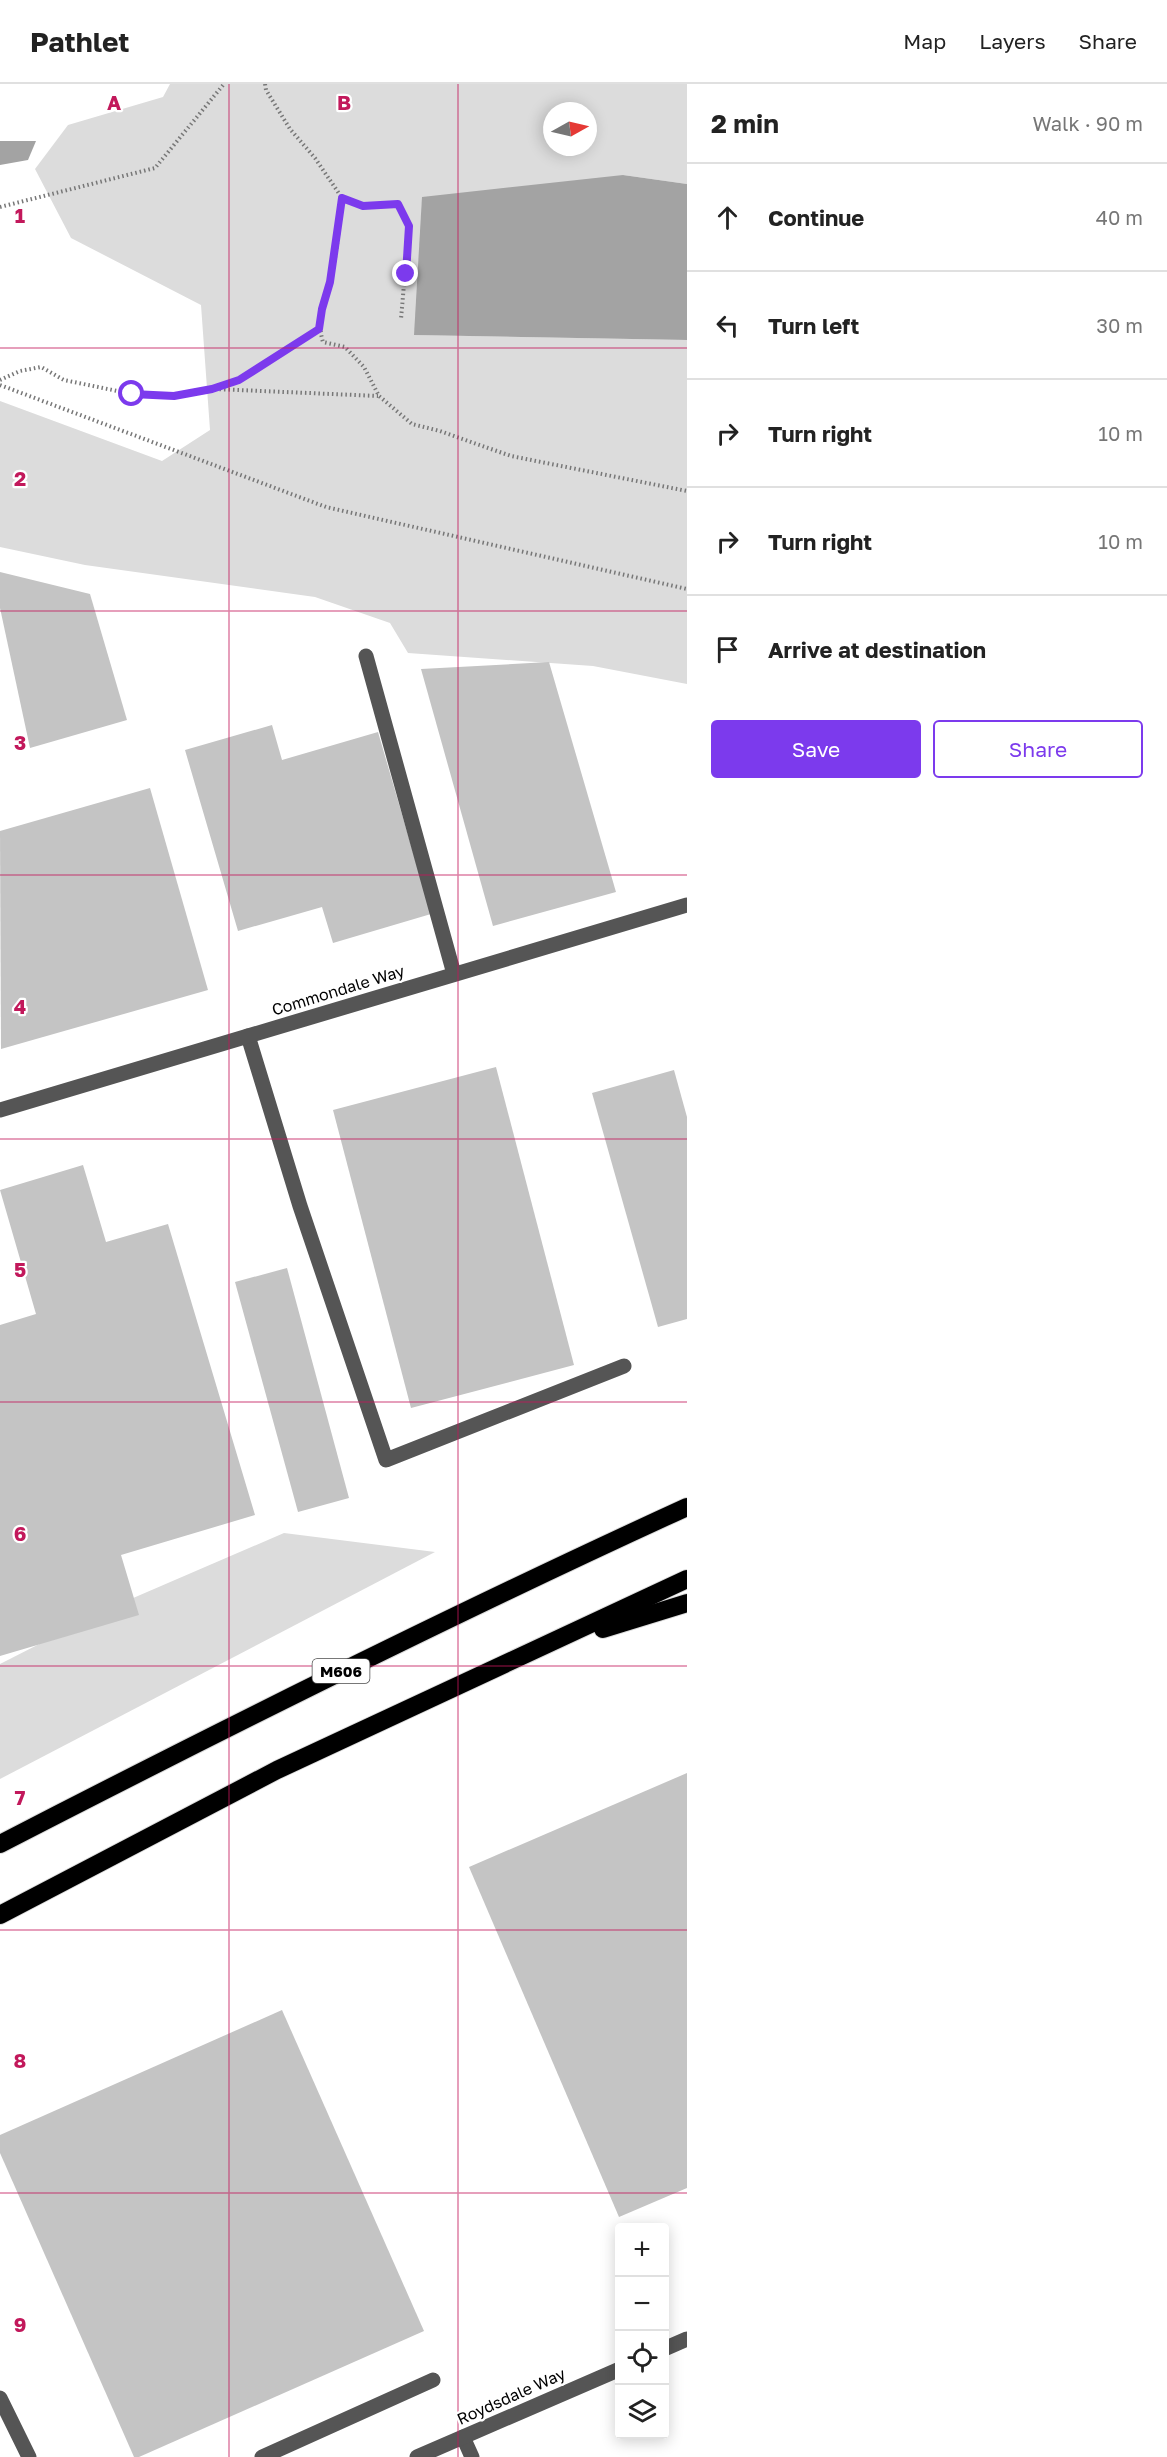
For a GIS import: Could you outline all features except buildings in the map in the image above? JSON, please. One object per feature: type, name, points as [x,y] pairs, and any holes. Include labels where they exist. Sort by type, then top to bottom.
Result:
[{"type":"highway","name":"M606","points":[[0,1844],[234,1723],[575,1558],[687,1507]]},
{"type":"highway","points":[[0,1915],[277,1770],[687,1579]]},
{"type":"highway","points":[[535,1650],[687,1603]]},
{"type":"street","points":[[366,656],[454,974]]},
{"type":"street","name":"Commondale Way","points":[[0,1110],[687,905]]},
{"type":"street","points":[[248,1036],[300,1206],[386,1460],[624,1366]]},
{"type":"street","points":[[669,2347],[687,2339]]},
{"type":"street","name":"Roydsdale Way","points":[[417,2457],[615,2371]]},
{"type":"street","points":[[262,2457],[433,2380]]},
{"type":"street","points":[[0,2398],[29,2457]]},
{"type":"street","points":[[463,2437],[472,2457]]},
{"type":"path","points":[[0,207],[155,168],[224,84]]},
{"type":"path","points":[[265,84],[266,90],[290,129],[315,158],[342,198],[363,206],[398,204],[409,226],[401,319]]},
{"type":"path","points":[[342,198],[330,282],[319,329],[324,342],[345,347],[364,368],[379,396],[412,424],[440,431],[511,456],[687,491]]},
{"type":"path","points":[[0,382],[20,371],[42,367],[64,380],[132,394],[174,396],[212,389],[239,380],[319,329]]},
{"type":"path","points":[[0,382],[326,507],[687,589]]},
{"type":"path","points":[[212,389],[379,396]]},
{"type":"shaded area","points":[[170,84],[687,84],[687,184],[623,175],[415,335],[687,340],[687,684],[593,666],[408,653],[390,623],[315,597],[85,565],[0,547],[0,401],[162,461],[210,430],[201,305],[71,238],[35,169],[68,125],[163,97]]},
{"type":"shaded area","points":[[0,141],[36,141],[28,160],[0,165]]},
{"type":"shaded area","points":[[623,175],[687,184],[687,340],[414,335],[422,197]]},
{"type":"shaded area","points":[[284,1533],[435,1552],[0,1779],[0,1664],[110,1608]]},
{"type":"route","points":[[132,394],[174,396],[212,389],[239,380],[319,329],[339,231],[342,198],[363,206],[398,204],[409,226],[406,274]]}]
